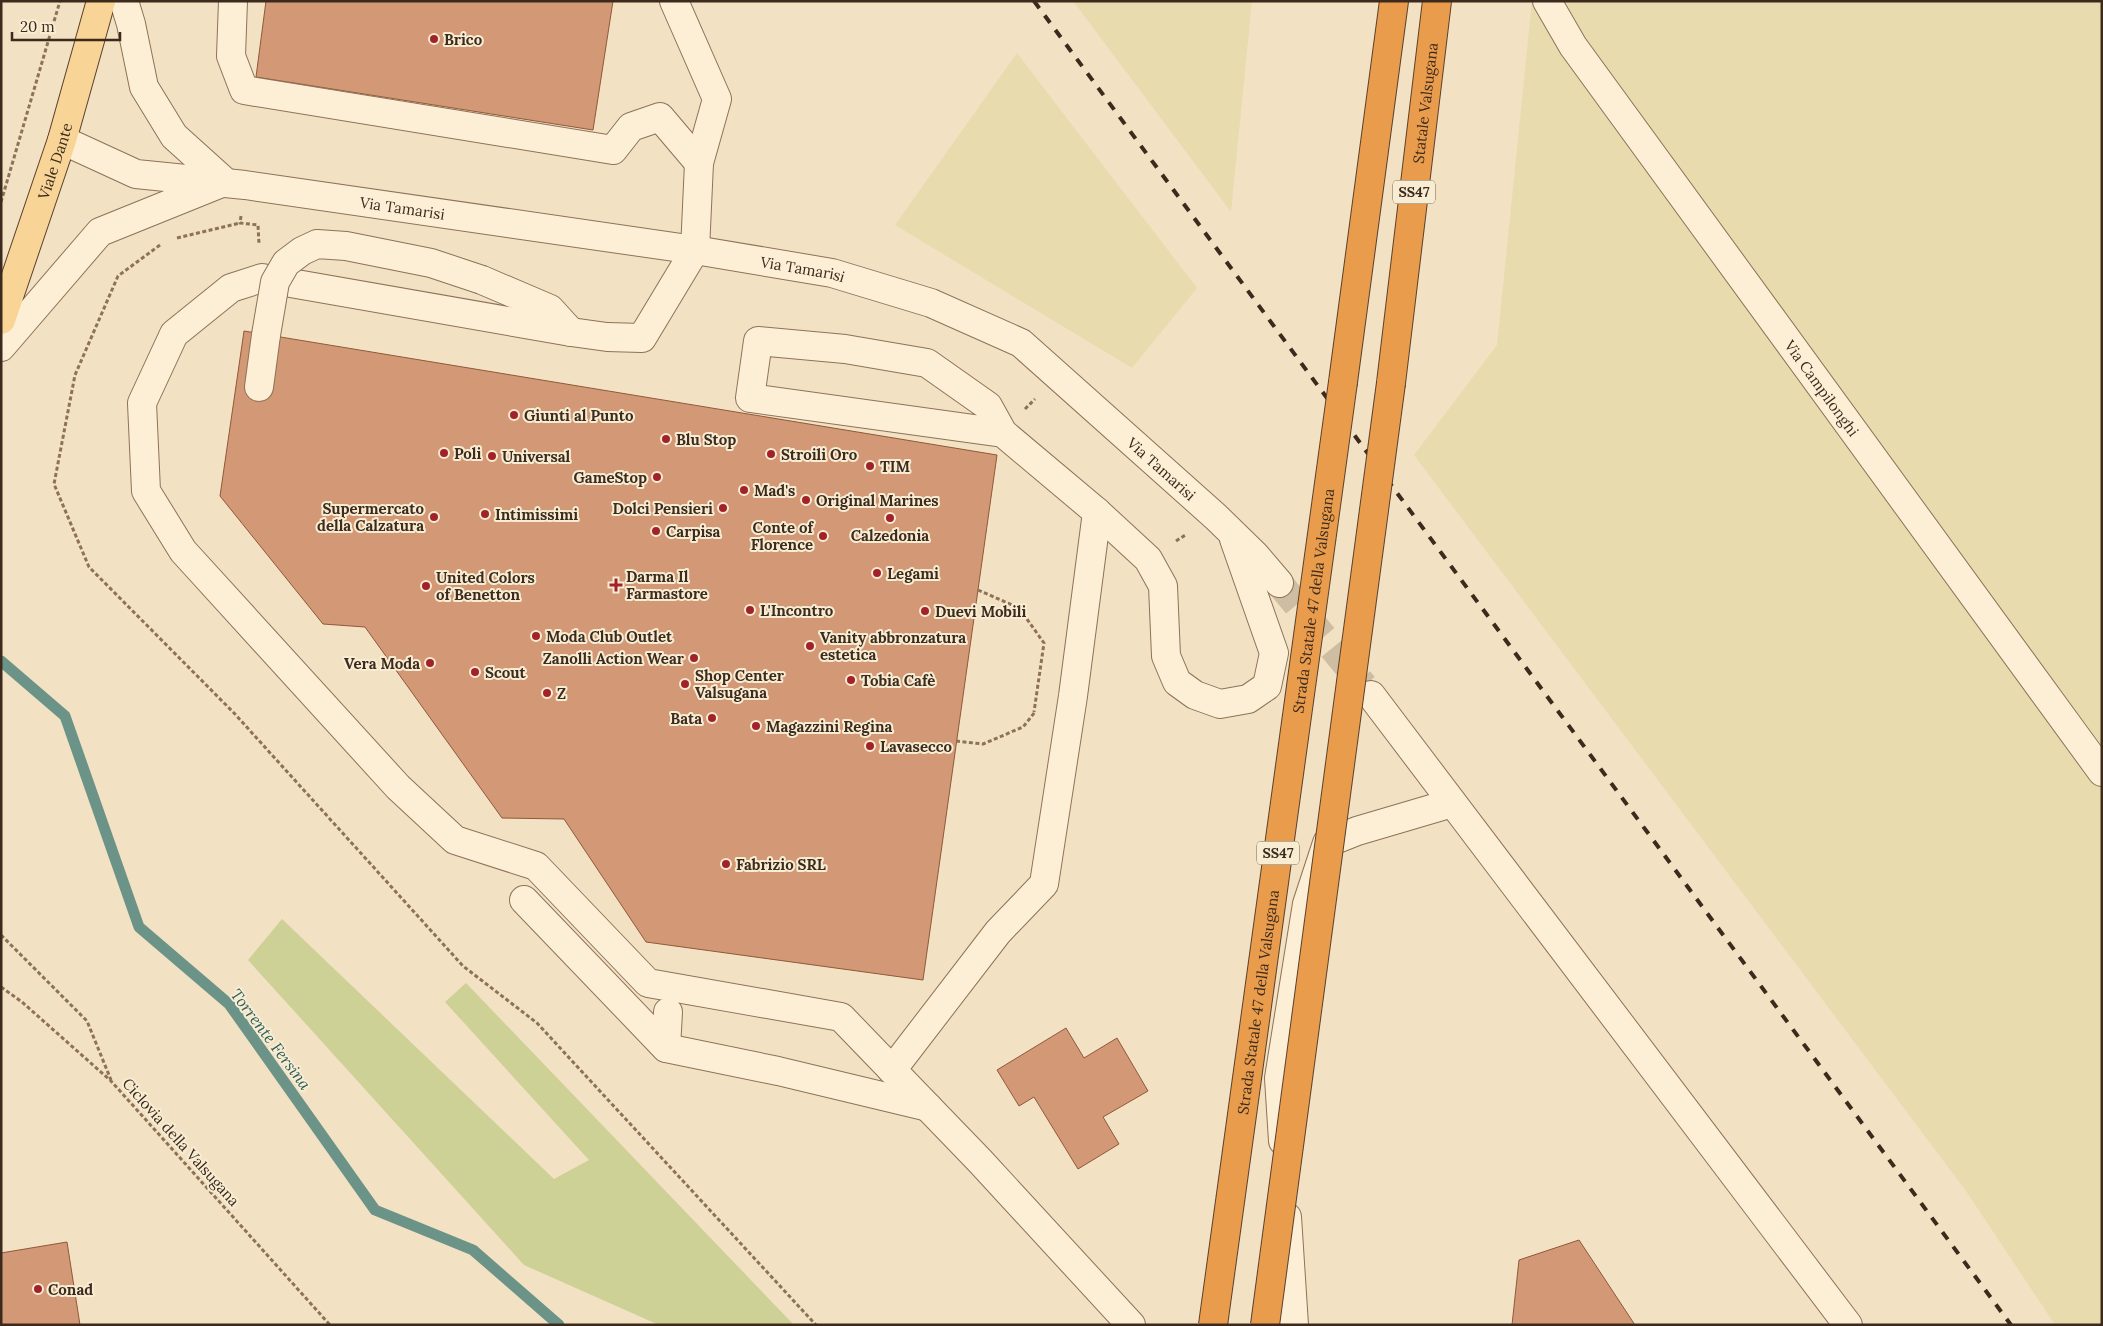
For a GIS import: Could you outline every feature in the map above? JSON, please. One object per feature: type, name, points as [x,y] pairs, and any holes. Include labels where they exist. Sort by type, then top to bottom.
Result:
[{"type":"highway","name":"Strada Statale 47 della Valsugana","points":[[1213,1325],[1394,1]]},
{"type":"highway","name":"Statale Valsugana","points":[[1266,1325],[1391,383],[1437,1]]},
{"type":"main road","name":"Viale Dante","points":[[1,320],[62,140],[101,1]]},
{"type":"street","points":[[1,347],[100,232],[225,182],[174,136],[144,87],[131,24],[124,1]]},
{"type":"street","points":[[233,1],[231,56],[244,90],[613,150],[631,127],[660,118],[699,163]]},
{"type":"street","points":[[674,1],[717,99],[699,163],[695,250],[642,338],[607,337],[571,332],[262,278],[232,288],[174,334],[142,403],[146,490],[183,551],[398,787],[455,840],[536,866],[648,984],[841,1017],[1132,1325]]},
{"type":"street","name":"Via Campilonghi","points":[[1547,1],[1574,46],[2102,772]]},
{"type":"street","name":"Via Tamarisi","points":[[62,140],[136,174],[225,182],[695,250],[832,273],[931,303],[1021,343],[1224,525],[1280,582]]},
{"type":"street","points":[[259,387],[275,282],[286,262],[317,244],[346,246],[431,263],[482,280],[550,309],[571,332]]},
{"type":"street","points":[[1002,433],[748,406],[758,341],[845,349],[926,363],[988,406],[1002,433],[1097,512],[1148,559],[1163,586],[1166,656],[1177,682],[1195,695],[1220,704],[1248,700],[1267,686],[1274,653],[1224,525]]},
{"type":"street","points":[[892,1070],[998,932],[1044,884],[1070,718],[1097,512]]},
{"type":"street","points":[[1371,694],[1848,1325]]},
{"type":"street","points":[[1294,1325],[1279,1078],[1307,904],[1327,843],[1357,831],[1452,803]]},
{"type":"street","points":[[524,900],[666,1048],[778,1071],[928,1107]]},
{"type":"street","points":[[666,1048],[668,1012]]},
{"type":"path","points":[[1,202],[60,1]]},
{"type":"path","points":[[241,214],[240,223],[258,226],[260,252]]},
{"type":"path","points":[[1002,433],[1057,375]]},
{"type":"path","points":[[1148,559],[1224,525]]},
{"type":"path","points":[[956,741],[983,744],[1023,727],[1034,712],[1044,643],[1019,608],[978,590]]},
{"type":"path","points":[[1034,712],[1070,718]]},
{"type":"path","points":[[1,935],[87,1021],[111,1081]]},
{"type":"path","name":"Ciclovia della Valsugana","points":[[1,987],[22,1002],[111,1081],[330,1325]]},
{"type":"shaded area","points":[[1073,1],[1252,1],[1231,212]]},
{"type":"shaded area","points":[[1532,1],[2102,1],[2102,1325],[2055,1325],[1966,1191],[1414,455],[1497,345]]},
{"type":"shaded area","points":[[1017,53],[1197,288],[1132,368],[895,225]]},
{"type":"green space","points":[[282,919],[554,1179],[589,1160],[445,1002],[466,983],[794,1325],[659,1325],[524,1265],[248,960]]},
{"type":"building","name":"Brico","points":[[266,1],[613,1],[593,130],[256,77]]},
{"type":"building","name":"Shop Center Valsugana","points":[[244,331],[997,455],[923,980],[646,942],[564,819],[502,818],[365,627],[323,624],[220,496]]},
{"type":"building","points":[[1066,1028],[1084,1058],[1117,1038],[1148,1091],[1103,1117],[1119,1144],[1078,1169],[1034,1097],[1019,1106],[997,1070]]},
{"type":"building","points":[[1579,1240],[1635,1325],[1512,1325],[1519,1260]]},
{"type":"building","name":"Conad","points":[[67,1242],[80,1325],[1,1325],[1,1253]]},
{"type":"waterway","name":"Torrente Fersina","points":[[1,661],[65,716],[139,927],[229,1004],[375,1210],[473,1250],[559,1325]]},
{"type":"tunnel","points":[[1279,583],[1364,686]]},
{"type":"railway","points":[[1034,1],[2011,1325]]},
{"type":"place","name":"Brico","points":[[434,39]]},
{"type":"place","name":"Giunti al Punto","points":[[514,415]]},
{"type":"place","name":"Blu Stop","points":[[666,439]]},
{"type":"place","name":"Poli","points":[[444,453]]},
{"type":"place","name":"Stroili Oro","points":[[771,454]]},
{"type":"place","name":"Universal","points":[[492,456]]},
{"type":"place","name":"TIM","points":[[870,466]]},
{"type":"place","name":"GameStop","points":[[657,477]]},
{"type":"place","name":"Mad's","points":[[744,490]]},
{"type":"place","name":"Original Marines","points":[[806,500]]},
{"type":"place","name":"Dolci Pensieri","points":[[723,508]]},
{"type":"place","name":"Intimissimi","points":[[485,514]]},
{"type":"place","name":"Supermercato della Calzatura","points":[[434,517]]},
{"type":"place","name":"Calzedonia","points":[[890,518]]},
{"type":"place","name":"Carpisa","points":[[656,531]]},
{"type":"place","name":"Conte of Florence","points":[[823,536]]},
{"type":"place","name":"Legami","points":[[877,573]]},
{"type":"place","name":"Darma Il Farmastore","points":[[616,585]]},
{"type":"place","name":"United Colors of Benetton","points":[[426,586]]},
{"type":"place","name":"L'Incontro","points":[[750,610]]},
{"type":"place","name":"Duevi Mobili","points":[[925,611]]},
{"type":"place","name":"Moda Club Outlet","points":[[536,636]]},
{"type":"place","name":"Vanity abbronzatura estetica","points":[[810,646]]},
{"type":"place","name":"Zanolli Action Wear","points":[[694,658]]},
{"type":"place","name":"Vera Moda","points":[[430,663]]},
{"type":"place","name":"Scout","points":[[475,672]]},
{"type":"place","name":"Tobia Cafè","points":[[851,680]]},
{"type":"place","name":"Shop Center Valsugana","points":[[685,684]]},
{"type":"place","name":"Z","points":[[547,693]]},
{"type":"place","name":"Bata","points":[[712,718]]},
{"type":"place","name":"Magazzini Regina","points":[[756,726]]},
{"type":"place","name":"Lavasecco","points":[[870,746]]},
{"type":"place","name":"Fabrizio SRL","points":[[726,864]]},
{"type":"place","name":"Conad","points":[[38,1289]]}]
